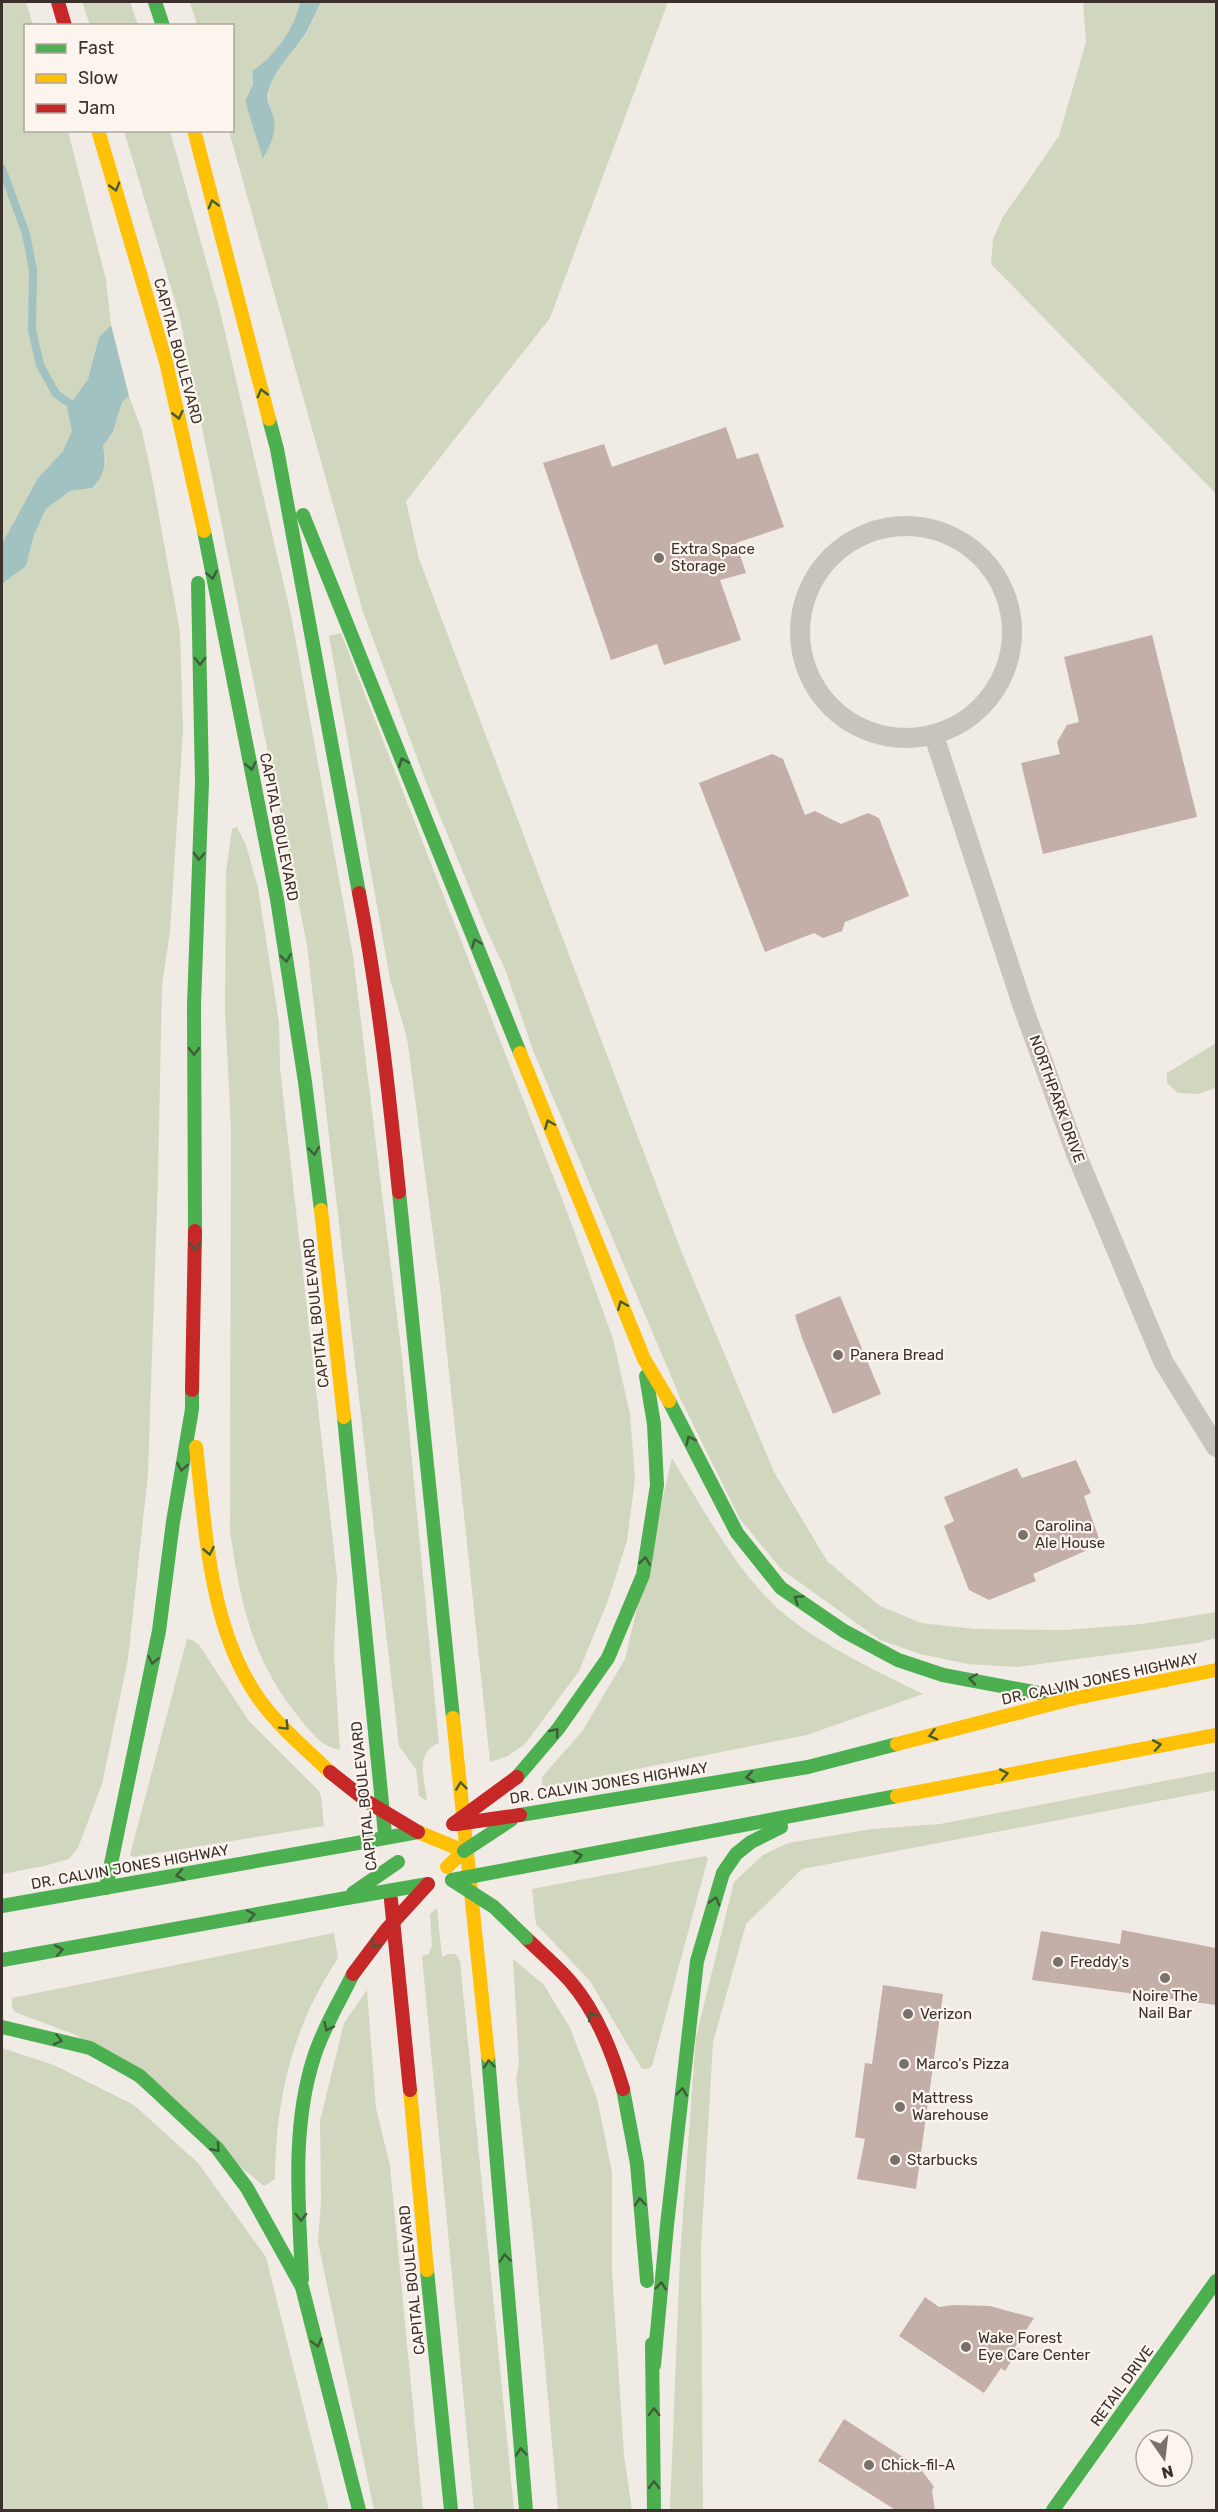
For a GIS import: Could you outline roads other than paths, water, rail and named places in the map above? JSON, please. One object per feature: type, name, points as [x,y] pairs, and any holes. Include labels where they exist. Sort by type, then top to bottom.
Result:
[{"type":"main road","points":[[58,2],[64,24]]},
{"type":"main road","points":[[155,2],[162,24]]},
{"type":"main road","name":"CAPITAL BOULEVARD","points":[[99,132],[166,362],[197,497],[277,899],[305,1082],[332,1296],[452,2511]]},
{"type":"main road","points":[[195,132],[277,449],[369,945],[387,1077],[486,2034],[526,2511]]},
{"type":"main road","points":[[277,449],[644,1359],[681,1421],[736,1533],[781,1588],[844,1631],[898,1660],[943,1675],[1071,1699]]},
{"type":"main road","points":[[197,497],[202,782],[194,1005],[195,1287],[192,1409],[206,1531],[218,1596],[235,1653],[253,1689],[276,1718],[330,1772],[368,1802],[418,1832],[464,1851],[520,1867]]},
{"type":"main road","points":[[347,1898],[407,1858],[517,1777],[558,1729],[608,1658],[643,1575],[657,1485],[654,1424],[644,1359]]},
{"type":"main road","points":[[106,1888],[159,1631],[172,1522],[192,1409]]},
{"type":"main road","name":"DR. CALVIN JONES HIGHWAY","points":[[2,1906],[453,1824],[808,1767],[1071,1699],[1216,1671]]},
{"type":"main road","points":[[2,1960],[347,1898],[432,1877],[452,1880],[1216,1735]]},
{"type":"main road","points":[[654,2365],[697,1961],[723,1873],[736,1854],[751,1842],[783,1826],[844,1806]]},
{"type":"main road","points":[[359,2511],[302,2287],[299,2152],[304,2101],[315,2056],[353,1974],[386,1930],[432,1877],[464,1851],[520,1815]]},
{"type":"main road","points":[[341,1846],[407,1858]]},
{"type":"main road","points":[[452,1880],[494,1907],[572,1983],[605,2036],[624,2088],[634,2138],[654,2365],[654,2511]]},
{"type":"main road","points":[[2,2027],[90,2048],[140,2076],[217,2148],[247,2188],[302,2287]]},
{"type":"main road","name":"RETAIL DRIVE","points":[[1053,2511],[1216,2281]]},
{"type":"street","points":[[896,526],[920,527],[943,532],[965,543],[983,558],[998,577],[1008,599],[1013,622],[1012,646],[1006,669],[996,691],[980,709],[961,724],[934,736],[892,738],[868,732],[847,722],[814,688],[804,666],[799,642],[800,618],[806,596],[816,574],[832,556],[851,541],[873,531],[896,526]]},
{"type":"street","name":"NORTHPARK DRIVE","points":[[934,736],[1023,1007],[1077,1156],[1163,1360],[1216,1447]]},
{"type":"water","points":[[300,2],[321,2],[307,31],[281,66],[269,89],[268,99],[275,127],[263,159],[245,101],[253,84],[252,71],[261,65],[283,41]]},
{"type":"water","points":[[111,325],[129,396],[122,402],[113,432],[103,446],[105,458],[102,474],[92,488],[70,491],[46,509],[34,535],[26,566],[2,584],[2,544],[38,478],[63,451],[72,431],[67,409],[88,379],[99,337]]},
{"type":"waterway","points":[[2,168],[26,234],[33,270],[32,330],[40,365],[56,394],[78,409]]},
{"type":"place","name":"Extra Space Storage","points":[[659,558]]},
{"type":"place","name":"Panera Bread","points":[[838,1355]]},
{"type":"place","name":"Carolina Ale House","points":[[1023,1535]]},
{"type":"place","name":"Freddy's","points":[[1058,1962]]},
{"type":"place","name":"Noire The Nail Bar","points":[[1165,1978]]},
{"type":"place","name":"Verizon","points":[[908,2014]]},
{"type":"place","name":"Marco's Pizza","points":[[904,2064]]},
{"type":"place","name":"Mattress Warehouse","points":[[900,2107]]},
{"type":"place","name":"Starbucks","points":[[895,2160]]},
{"type":"place","name":"Wake Forest Eye Care Center","points":[[966,2347]]},
{"type":"place","name":"Chick-fil-A","points":[[869,2465]]}]
